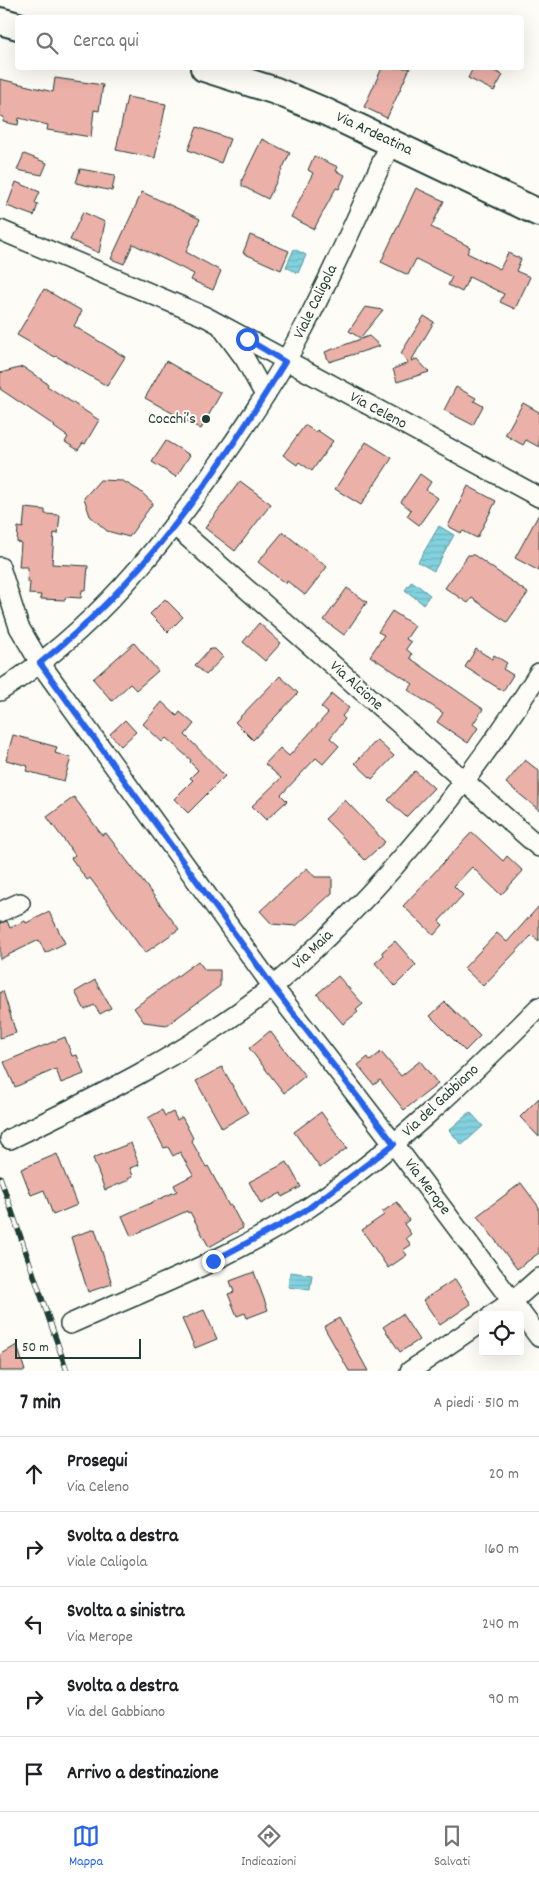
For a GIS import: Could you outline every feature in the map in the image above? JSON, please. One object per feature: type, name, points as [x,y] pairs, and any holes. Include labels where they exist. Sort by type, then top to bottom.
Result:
[{"type":"main road","points":[[0,21],[15,25]]},
{"type":"main road","name":"Via Ardeatina","points":[[210,70],[276,91],[391,142],[539,213]]},
{"type":"street","name":"Viale Caligola","points":[[0,691],[67,642],[108,603],[139,569],[210,477],[265,395],[316,305],[391,142]]},
{"type":"street","name":"Via Celeno","points":[[0,230],[219,324],[285,362],[539,497]]},
{"type":"street","points":[[219,324],[245,359],[265,395]]},
{"type":"street","name":"Via Alcione","points":[[174,525],[539,847]]},
{"type":"street","name":"Via Merope","points":[[0,567],[19,627],[40,663],[273,987],[539,1337]]},
{"type":"street","name":"Via Maia","points":[[10,1139],[102,1095],[154,1066],[222,1023],[273,987],[326,938],[374,889],[421,836],[464,782],[539,673]]},
{"type":"street","points":[[0,912],[20,903]]},
{"type":"street","name":"Via del Gabbiano","points":[[70,1324],[190,1272],[264,1235],[315,1204],[394,1144],[464,1080],[539,1007]]},
{"type":"street","points":[[498,1311],[539,1278]]},
{"type":"street","points":[[410,1371],[479,1325]]},
{"type":"water","points":[[294,249],[306,255],[298,273],[286,267]]},
{"type":"water","points":[[439,526],[454,535],[434,571],[418,562]]},
{"type":"water","points":[[412,581],[430,595],[423,604],[405,590]]},
{"type":"water","points":[[470,1112],[483,1126],[462,1145],[449,1130]]},
{"type":"water","points":[[290,1272],[312,1275],[310,1290],[288,1287]]},
{"type":"building","points":[[381,70],[409,70],[387,118],[364,107]]},
{"type":"building","points":[[472,70],[492,70],[503,75],[494,91],[468,78]]},
{"type":"building","points":[[55,78],[103,85],[99,111],[94,110],[91,137],[47,130],[48,125],[19,118],[18,125],[3,122],[4,117],[0,116],[0,79],[53,92]]},
{"type":"building","points":[[127,97],[166,104],[155,158],[116,150]]},
{"type":"building","points":[[197,127],[230,139],[221,163],[188,150]]},
{"type":"building","points":[[262,139],[290,153],[268,199],[242,186],[242,180]]},
{"type":"building","points":[[24,154],[47,163],[42,175],[17,170]]},
{"type":"building","points":[[314,156],[338,167],[336,171],[345,175],[339,189],[336,188],[314,229],[291,217],[313,173],[308,170]]},
{"type":"building","points":[[80,169],[115,175],[112,191],[76,183]]},
{"type":"building","points":[[16,182],[40,192],[35,203],[38,204],[34,216],[7,206]]},
{"type":"building","points":[[416,188],[444,201],[431,227],[470,247],[467,253],[500,269],[508,253],[521,259],[516,271],[530,277],[515,309],[500,302],[504,294],[469,277],[462,292],[448,285],[452,277],[416,259],[408,275],[381,262]]},
{"type":"building","points":[[142,192],[200,219],[186,252],[221,271],[213,290],[191,280],[194,274],[133,244],[124,264],[111,259]]},
{"type":"building","points":[[83,212],[105,222],[99,253],[70,240]]},
{"type":"building","points":[[250,235],[289,251],[281,270],[243,253]]},
{"type":"building","points":[[44,289],[82,311],[74,326],[125,357],[107,386],[17,335]]},
{"type":"building","points":[[365,307],[383,310],[360,338],[349,331]]},
{"type":"building","points":[[424,316],[434,322],[411,361],[417,359],[429,372],[397,382],[393,369],[408,363],[401,353]]},
{"type":"building","points":[[369,336],[380,346],[329,362],[325,352]]},
{"type":"building","points":[[166,361],[221,393],[201,429],[145,398]]},
{"type":"building","points":[[23,367],[48,384],[47,386],[99,420],[85,444],[83,443],[78,450],[65,442],[68,437],[55,426],[0,389],[0,373]]},
{"type":"building","points":[[456,387],[476,398],[474,401],[483,406],[473,425],[444,410]]},
{"type":"building","points":[[523,403],[539,412],[539,447],[526,440],[523,445],[505,435]]},
{"type":"building","points":[[305,425],[315,432],[317,430],[333,441],[312,471],[299,462],[297,465],[283,455]]},
{"type":"building","points":[[166,441],[190,455],[176,477],[152,462]]},
{"type":"building","points":[[366,442],[392,458],[361,505],[335,489]]},
{"type":"building","points":[[420,474],[431,482],[426,490],[438,498],[419,525],[407,516],[411,510],[401,502]]},
{"type":"building","points":[[100,480],[123,481],[140,491],[153,503],[129,537],[107,531],[90,516],[84,498]]},
{"type":"building","points":[[240,481],[271,504],[235,551],[205,528]]},
{"type":"building","points":[[468,486],[496,501],[477,538],[448,526]]},
{"type":"building","points":[[25,508],[45,510],[45,514],[60,515],[58,534],[54,533],[52,564],[88,566],[86,590],[82,590],[81,598],[66,597],[65,600],[40,599],[41,595],[29,594],[30,582],[27,582],[28,567],[19,567],[21,543],[17,542],[18,527],[23,528]]},
{"type":"building","points":[[539,514],[539,571],[515,558]]},
{"type":"building","points":[[283,532],[327,567],[305,595],[287,581],[286,584],[258,562]]},
{"type":"building","points":[[468,555],[474,555],[528,593],[507,622],[472,598],[468,603],[445,588]]},
{"type":"building","points":[[347,588],[367,602],[344,635],[324,620]]},
{"type":"building","points":[[165,599],[183,617],[168,632],[150,614]]},
{"type":"building","points":[[392,611],[415,626],[406,639],[411,642],[406,649],[412,654],[410,658],[483,709],[473,724],[478,728],[468,743],[437,722],[443,713],[408,690],[413,684],[370,656],[384,635],[378,632]]},
{"type":"building","points":[[259,623],[281,643],[265,661],[243,642]]},
{"type":"building","points":[[134,643],[158,671],[136,690],[130,684],[112,701],[93,679]]},
{"type":"building","points":[[210,649],[215,649],[223,657],[206,675],[195,665]]},
{"type":"building","points":[[476,649],[492,659],[494,655],[507,663],[503,669],[513,675],[503,691],[465,667]]},
{"type":"building","points":[[280,676],[298,693],[253,740],[235,722]]},
{"type":"building","points":[[332,694],[349,708],[342,716],[345,719],[330,738],[339,746],[323,764],[316,758],[281,795],[287,801],[266,820],[252,806],[281,778],[265,764],[280,748],[289,756],[328,713],[321,707]]},
{"type":"building","points":[[162,702],[177,716],[180,712],[194,724],[185,735],[225,776],[188,813],[174,799],[193,780],[190,778],[198,770],[190,762],[191,760],[166,738],[162,742],[143,724]]},
{"type":"building","points":[[125,720],[136,732],[121,746],[110,734]]},
{"type":"building","points":[[13,735],[57,747],[55,753],[71,758],[64,781],[26,771],[28,766],[6,760]]},
{"type":"building","points":[[377,740],[394,756],[372,779],[355,763]]},
{"type":"building","points":[[525,760],[539,771],[539,810],[506,783]]},
{"type":"building","points":[[415,771],[434,788],[406,817],[388,800]]},
{"type":"building","points":[[74,797],[102,835],[106,833],[179,929],[145,953],[90,878],[87,880],[71,858],[75,855],[47,817]]},
{"type":"building","points":[[345,800],[385,842],[365,860],[325,819]]},
{"type":"building","points":[[472,832],[503,861],[507,856],[523,871],[501,895],[472,867],[454,886],[463,895],[439,921],[443,925],[434,935],[403,906]]},
{"type":"building","points":[[307,868],[315,877],[332,877],[332,893],[296,926],[272,924],[260,911]]},
{"type":"building","points":[[539,906],[539,941],[532,935],[483,986],[464,968],[497,933],[507,942]]},
{"type":"building","points":[[49,912],[65,943],[45,953],[39,940],[0,959],[0,923],[7,921],[10,928]]},
{"type":"building","points":[[395,941],[416,965],[395,986],[375,963],[384,955],[382,952]]},
{"type":"building","points":[[198,961],[205,970],[220,970],[220,986],[167,1025],[144,1022],[134,1008]]},
{"type":"building","points":[[338,976],[363,1004],[356,1010],[358,1012],[343,1024],[317,994]]},
{"type":"building","points":[[95,980],[111,1008],[100,1014],[94,1005],[85,1010],[75,992]]},
{"type":"building","points":[[3,991],[16,1033],[0,1038],[0,992]]},
{"type":"building","points":[[445,1002],[480,1036],[465,1051],[430,1016]]},
{"type":"building","points":[[270,1031],[305,1076],[284,1093],[249,1048]]},
{"type":"building","points":[[65,1037],[72,1056],[77,1055],[84,1074],[61,1083],[56,1069],[15,1087],[4,1062]]},
{"type":"building","points":[[381,1052],[401,1076],[420,1061],[438,1084],[404,1110],[380,1080],[374,1085],[358,1065],[368,1057],[370,1061]]},
{"type":"building","points":[[222,1067],[248,1113],[222,1128],[196,1081]]},
{"type":"building","points":[[539,1098],[539,1137],[520,1117]]},
{"type":"building","points":[[162,1110],[165,1116],[173,1112],[177,1120],[182,1117],[193,1138],[191,1140],[243,1228],[209,1247],[190,1212],[188,1213],[187,1211],[131,1236],[122,1216],[177,1191],[174,1185],[193,1175],[180,1152],[173,1156],[168,1147],[164,1148],[148,1118]]},
{"type":"building","points":[[321,1112],[347,1148],[320,1168],[294,1132]]},
{"type":"building","points":[[131,1143],[139,1165],[130,1168],[133,1176],[128,1178],[129,1180],[105,1190],[93,1158]]},
{"type":"building","points":[[57,1154],[77,1205],[53,1215],[44,1190],[31,1195],[21,1169]]},
{"type":"building","points":[[287,1162],[301,1187],[282,1197],[281,1193],[261,1204],[249,1182]]},
{"type":"building","points":[[521,1183],[539,1207],[539,1253],[517,1269],[477,1216]]},
{"type":"building","points":[[397,1202],[409,1220],[404,1224],[411,1234],[406,1238],[411,1245],[403,1250],[407,1255],[388,1268],[362,1230],[384,1215],[382,1212]]},
{"type":"building","points":[[95,1229],[112,1284],[88,1292],[71,1237]]},
{"type":"building","points":[[254,1272],[268,1310],[247,1318],[245,1313],[237,1316],[228,1294],[234,1292],[230,1281]]},
{"type":"building","points":[[455,1279],[471,1304],[440,1325],[423,1300]]},
{"type":"building","points":[[204,1310],[217,1339],[195,1348],[182,1319]]},
{"type":"building","points":[[402,1314],[419,1340],[400,1352],[383,1327]]},
{"type":"building","points":[[339,1318],[368,1371],[349,1371],[324,1327]]},
{"type":"building","points":[[17,1345],[25,1371],[0,1371],[0,1355]]},
{"type":"railway","points":[[0,1177],[67,1371]]},
{"type":"place","name":"Cocchi’s","points":[[206,419]]},
{"type":"route","points":[[213,1261],[309,1208],[394,1144],[273,987],[40,663],[67,642],[97,614],[143,564],[210,477],[244,428],[285,362],[247,339]]}]
